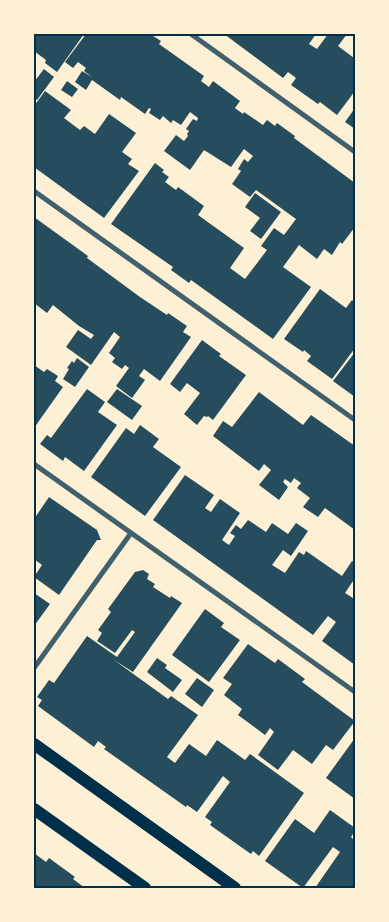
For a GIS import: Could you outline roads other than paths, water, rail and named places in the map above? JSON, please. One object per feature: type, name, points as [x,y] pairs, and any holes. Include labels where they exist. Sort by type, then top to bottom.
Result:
[{"type":"main road","points":[[34,744],[235,888]]},
{"type":"main road","points":[[34,809],[145,888]]},
{"type":"street","points":[[191,34],[355,152]]},
{"type":"street","points":[[34,191],[355,420]]},
{"type":"street","points":[[34,464],[355,692]]},
{"type":"street","points":[[34,668],[131,533]]}]
